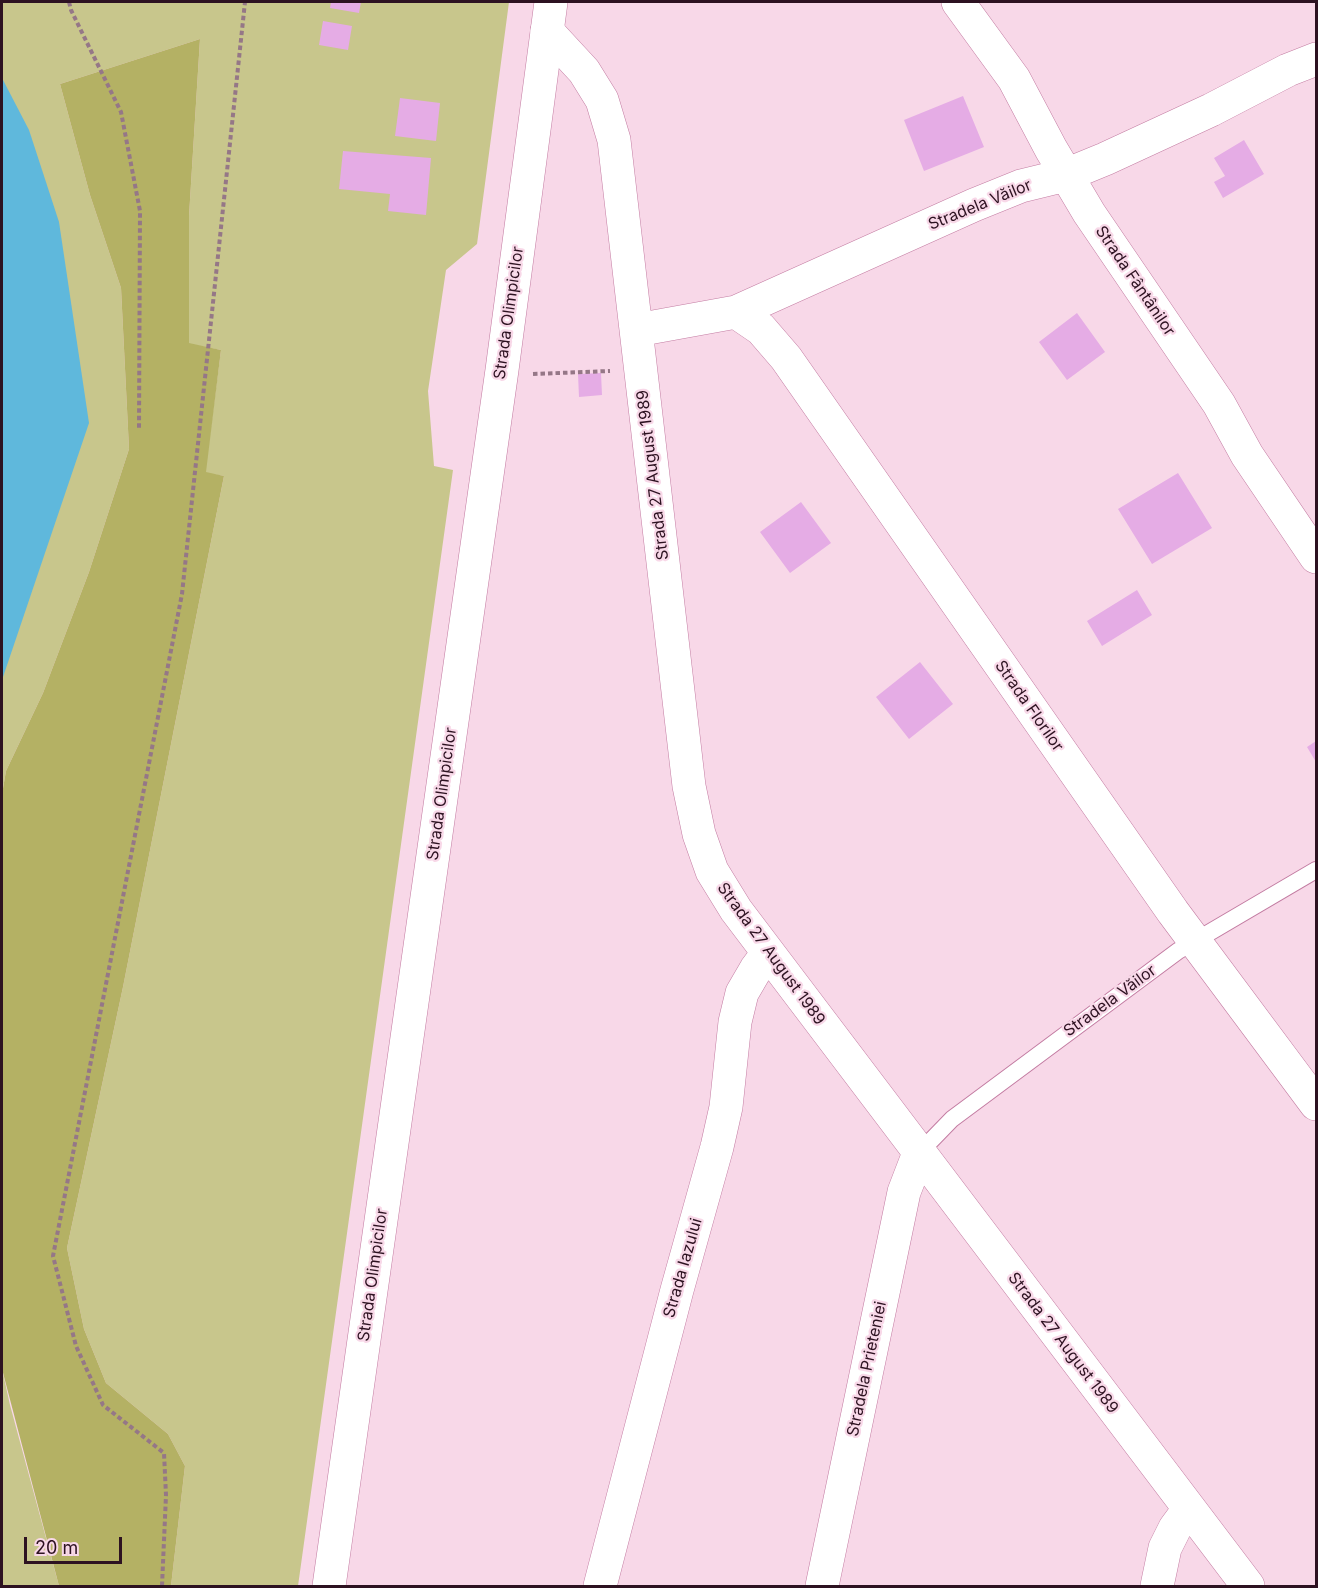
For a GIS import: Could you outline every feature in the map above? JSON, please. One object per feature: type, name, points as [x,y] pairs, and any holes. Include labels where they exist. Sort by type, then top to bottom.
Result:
[{"type":"street","name":"Strada Fântânilor","points":[[958,2],[1014,79],[1089,213],[1218,404],[1247,455],[1317,558]]},
{"type":"street","name":"Strada 27 August 1989","points":[[549,16],[602,100],[614,140],[689,786],[699,834],[712,871],[736,910],[768,953],[1248,1587]]},
{"type":"street","name":"Strada Olimpicilor","points":[[329,1587],[497,406],[549,16]]},
{"type":"street","name":"Stradela Văilor","points":[[637,330],[736,312],[974,205],[1022,186],[1066,175],[1105,159],[1211,110],[1288,70],[1317,59]]},
{"type":"street","name":"Strada Florilor","points":[[736,312],[761,329],[786,358],[1173,912],[1317,1104]]},
{"type":"street","name":"Strada Iazului","points":[[600,1587],[677,1290],[717,1147],[726,1107],[735,1022],[742,993],[768,953]]},
{"type":"street","name":"Stradela Prieteniei","points":[[822,1587],[904,1192],[919,1153]]},
{"type":"street","points":[[1157,1587],[1166,1548],[1175,1528],[1189,1509]]},
{"type":"lane","name":"Stradela Văilor","points":[[919,1153],[951,1119],[1178,951],[1317,870]]},
{"type":"path","points":[[69,2],[120,112],[140,211],[139,429]]},
{"type":"path","points":[[162,1587],[166,1495],[164,1453],[103,1405],[76,1347],[53,1256],[182,594],[245,2]]},
{"type":"path","points":[[527,374],[619,370]]},
{"type":"shaded area","points":[[2,2],[509,2],[477,244],[446,270],[428,391],[434,466],[453,470],[298,1586],[171,1586],[185,1466],[168,1434],[106,1383],[84,1329],[67,1248],[123,987],[224,476],[205,473],[221,350],[189,344],[189,216],[200,39],[60,84],[90,195],[121,288],[129,449],[89,572],[43,693],[6,771],[2,794]]},
{"type":"shaded area","points":[[200,39],[189,216],[189,343],[221,350],[206,472],[224,476],[123,987],[67,1248],[84,1329],[106,1383],[168,1434],[185,1466],[171,1586],[59,1586],[2,1369],[2,794],[6,771],[43,693],[89,572],[129,449],[121,288],[90,195],[60,84]]},
{"type":"shaded area","points":[[2,1369],[10,1405],[59,1586],[2,1586]]},
{"type":"water","points":[[2,78],[29,130],[59,222],[89,423],[2,680]]},
{"type":"building","points":[[331,2],[361,2],[359,13],[330,8]]},
{"type":"building","points":[[323,21],[352,26],[348,50],[319,45]]},
{"type":"building","points":[[963,96],[984,147],[924,171],[904,120]]},
{"type":"building","points":[[400,98],[440,103],[436,141],[395,136]]},
{"type":"building","points":[[1244,140],[1264,174],[1223,198],[1214,182],[1225,176],[1214,158]]},
{"type":"building","points":[[343,151],[431,158],[426,215],[388,211],[390,194],[339,189]]},
{"type":"building","points":[[1077,313],[1105,352],[1067,380],[1039,342]]},
{"type":"building","points":[[601,373],[602,395],[579,397],[578,374]]},
{"type":"building","points":[[1178,473],[1212,528],[1152,564],[1118,509]]},
{"type":"building","points":[[801,502],[831,543],[790,573],[760,532]]},
{"type":"building","points":[[1137,590],[1152,615],[1102,646],[1087,621]]},
{"type":"building","points":[[920,662],[953,704],[909,739],[876,697]]},
{"type":"building","points":[[1316,741],[1316,762],[1307,747]]}]
